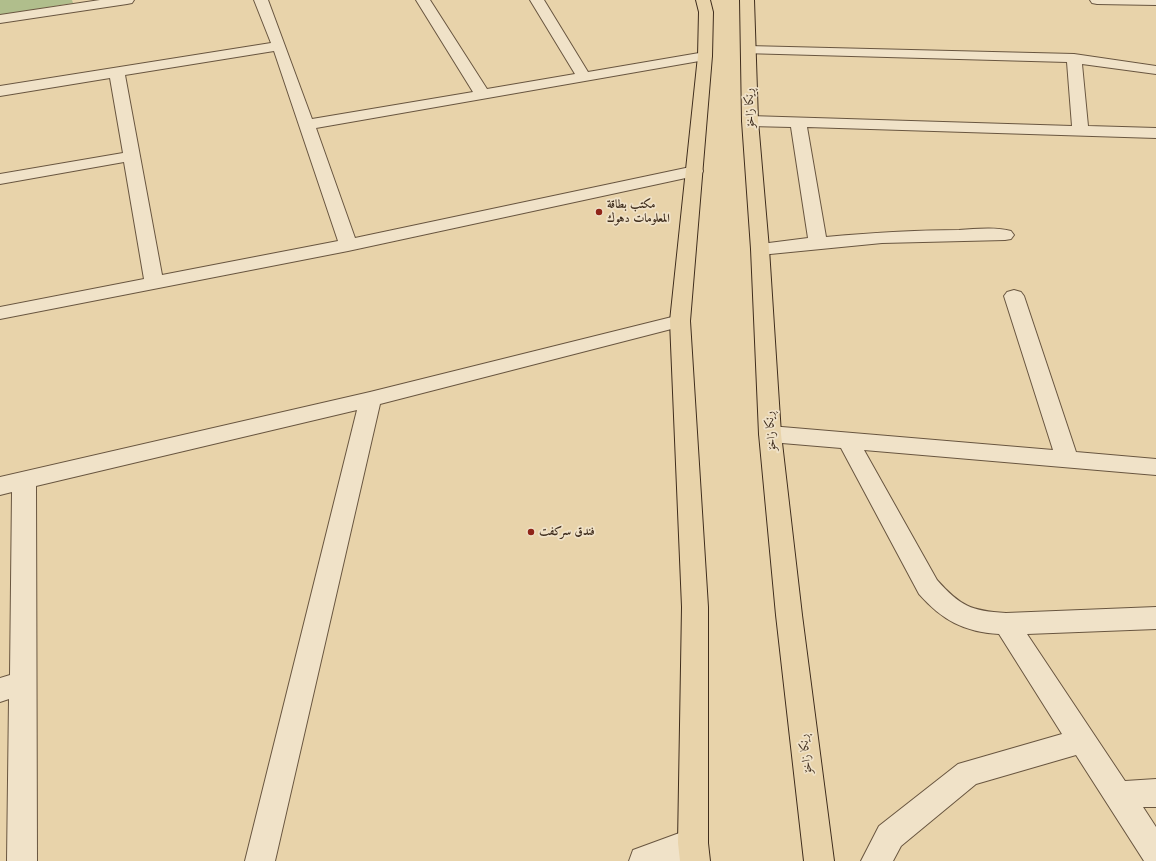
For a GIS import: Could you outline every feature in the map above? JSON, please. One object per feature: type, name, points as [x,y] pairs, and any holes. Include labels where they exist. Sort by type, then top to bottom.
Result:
[{"type":"highway","points":[[694,852],[695,607],[680,320],[705,56],[706,12],[703,0]]},
{"type":"highway","name":"ڕێکا زاخۆ","points":[[747,0],[750,120],[760,249],[770,434],[789,615],[819,861]]},
{"type":"street","points":[[0,19],[98,2],[127,0]]},
{"type":"street","points":[[261,0],[279,46],[348,245]]},
{"type":"street","points":[[423,0],[482,94]]},
{"type":"street","points":[[537,0],[584,77]]},
{"type":"street","points":[[1098,0],[1156,1]]},
{"type":"street","points":[[0,91],[279,46]]},
{"type":"street","points":[[748,50],[1074,58],[1156,70]]},
{"type":"street","points":[[306,125],[705,56]]},
{"type":"street","points":[[1074,58],[1080,130]]},
{"type":"street","points":[[117,72],[154,283]]},
{"type":"street","points":[[750,120],[1156,133]]},
{"type":"street","points":[[798,122],[818,242]]},
{"type":"street","points":[[0,179],[132,156]]},
{"type":"street","points":[[0,313],[348,245],[695,171]]},
{"type":"street","points":[[760,249],[818,242],[910,236],[1005,235]]},
{"type":"street","points":[[1014,296],[1067,459]]},
{"type":"street","points":[[22,861],[11,687],[12,483],[370,399],[680,320]]},
{"type":"street","points":[[260,861],[370,399]]},
{"type":"street","points":[[770,434],[1156,467]]},
{"type":"street","points":[[848,441],[928,588],[941,604],[961,616],[983,624],[1156,618]]},
{"type":"street","points":[[1006,624],[1156,853]]},
{"type":"street","points":[[876,861],[890,836],[968,773],[1082,741]]},
{"type":"street","points":[[1118,795],[1156,793]]},
{"type":"street","points":[[644,861],[694,852]]},
{"type":"green space","points":[[0,0],[72,0],[73,3],[0,15]]},
{"type":"place","name":"مكتب بطاقة المعلومات دهوك","points":[[599,212]]},
{"type":"place","name":"فندق سركفت","points":[[531,532]]}]
